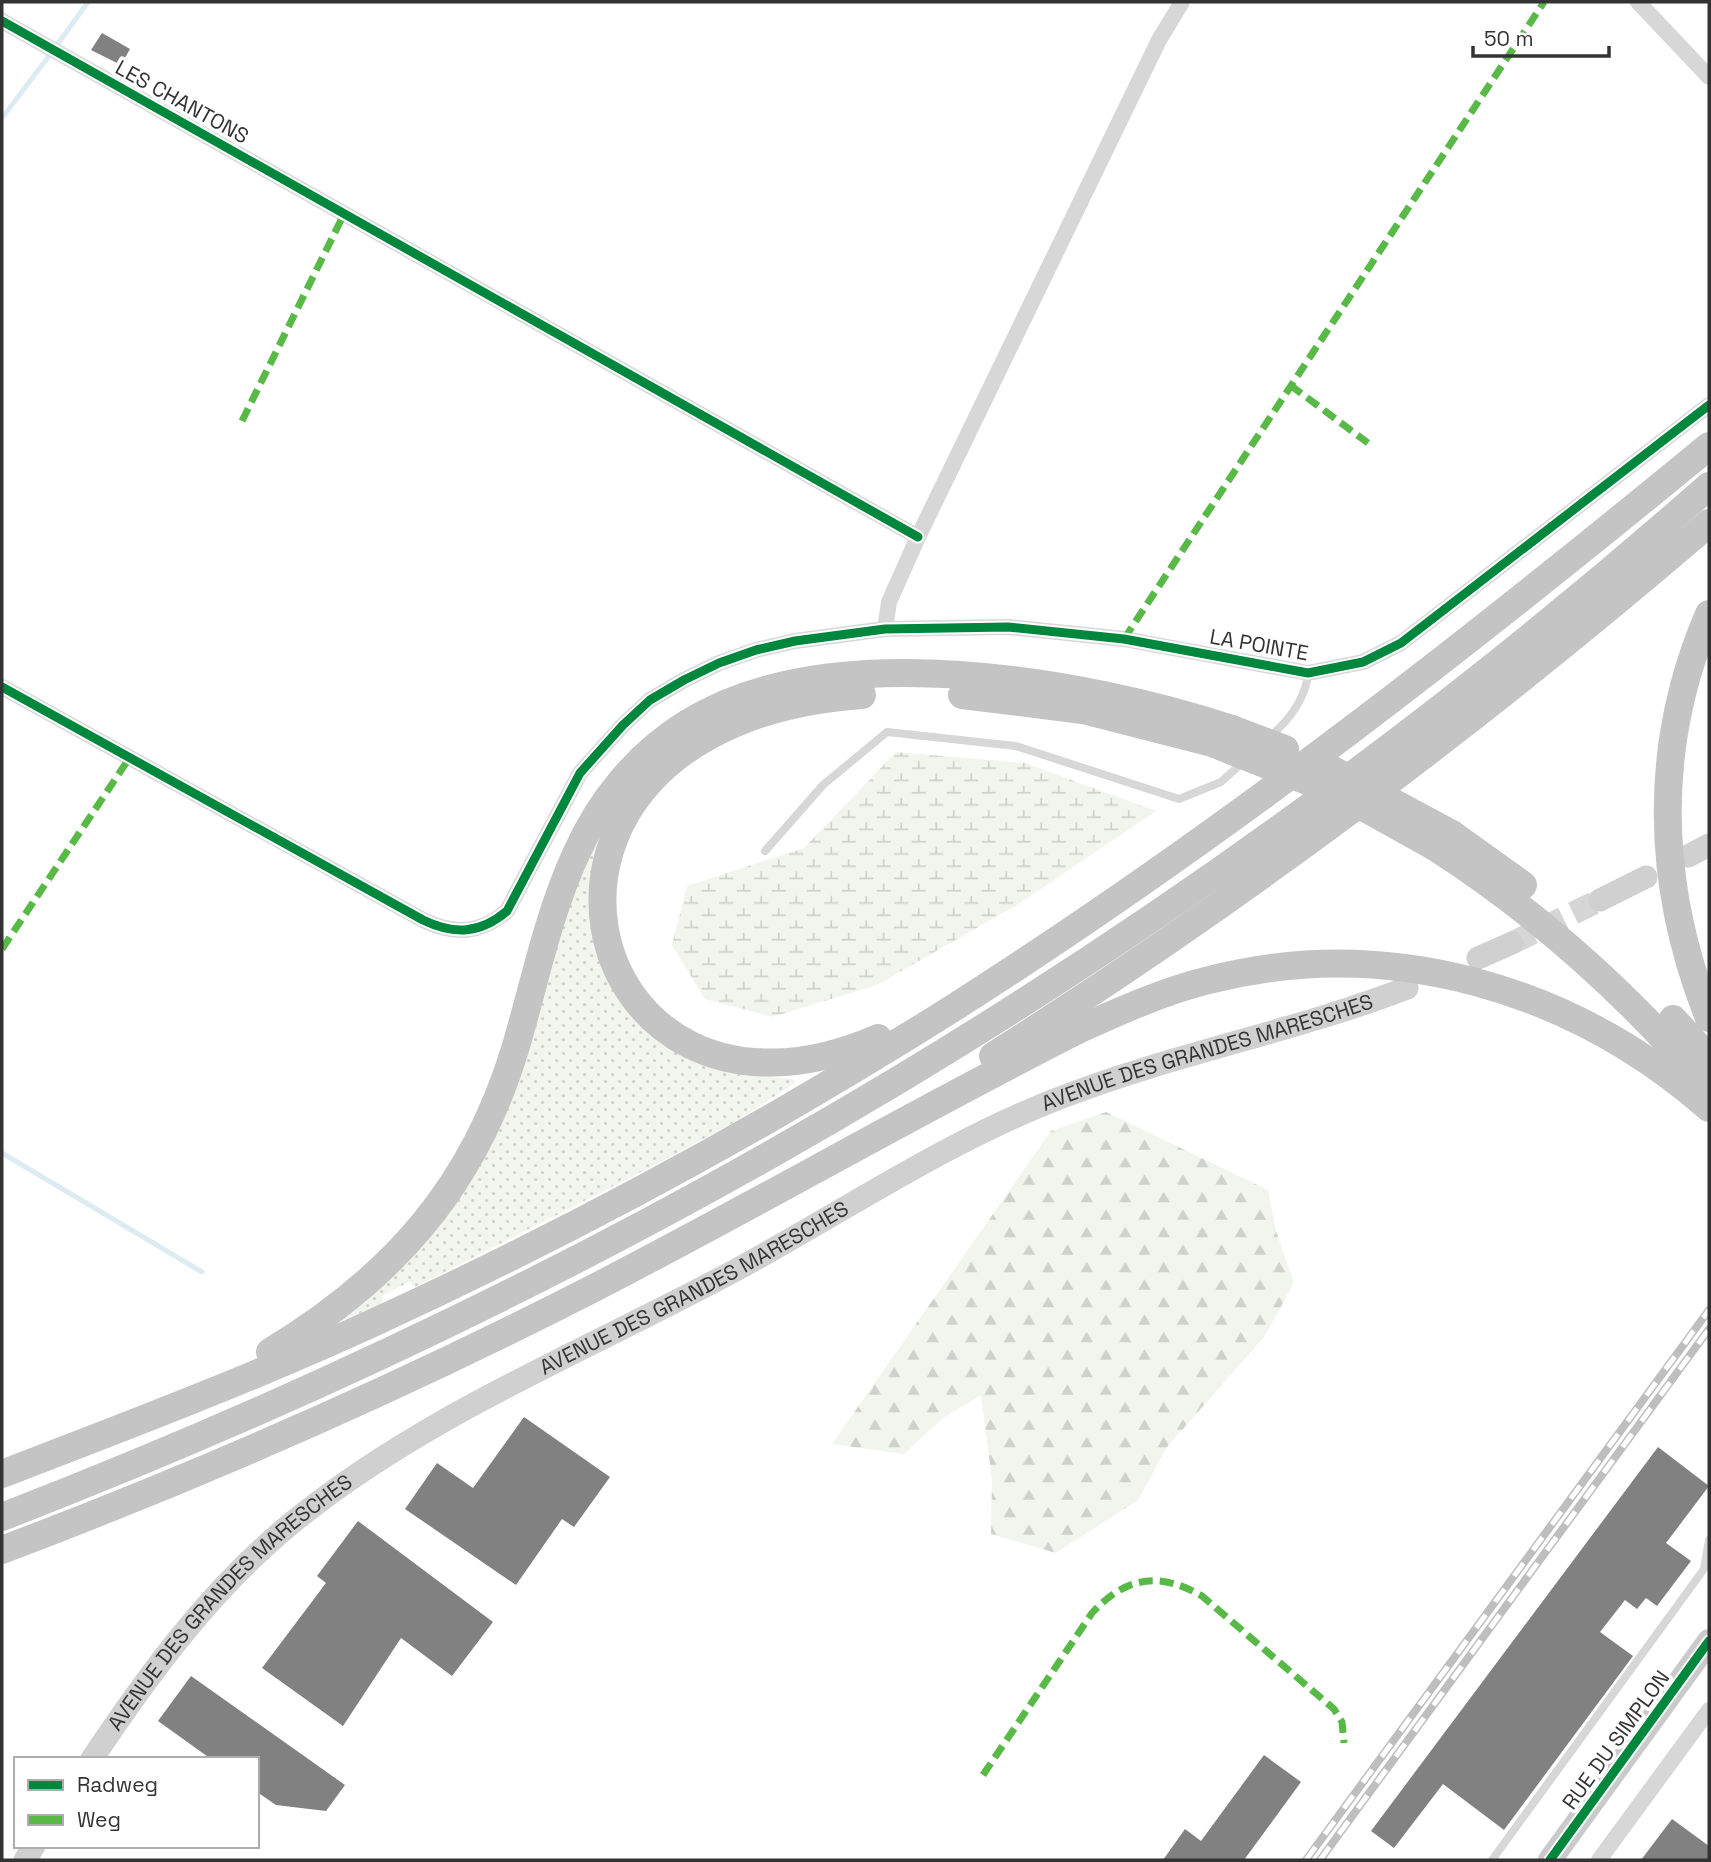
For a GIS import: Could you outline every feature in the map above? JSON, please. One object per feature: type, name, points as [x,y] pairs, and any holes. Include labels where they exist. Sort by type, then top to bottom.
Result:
[{"type":"highway","points":[[2,1474],[375,1322],[557,1233],[810,1094],[1006,974],[1174,860],[1360,726],[1709,446]]},
{"type":"highway","points":[[2,1517],[257,1413],[496,1302],[758,1164],[927,1065],[1098,955],[1318,801],[1533,635],[1709,486]]},
{"type":"highway","points":[[764,1197],[1019,1040],[1261,876],[1489,704],[1709,523]]},
{"type":"highway","points":[[1709,614],[1690,664],[1676,715],[1666,814],[1675,908],[1688,958],[1709,1017]]},
{"type":"highway","points":[[122,1427],[211,1384],[296,1337],[367,1284],[424,1226],[458,1178],[495,1106],[516,1047],[554,912],[582,842],[605,802],[635,764],[688,722],[731,702],[774,688],[820,679],[903,674],[1002,679],[1069,687],[1139,702],[1222,736],[1340,794],[1443,840],[1580,930],[1650,995],[1709,1058]]},
{"type":"highway","points":[[1006,974],[888,1034],[823,1057],[797,1063],[763,1064],[713,1054],[686,1042],[660,1024],[632,994],[615,963],[605,934],[602,907],[606,864],[614,835],[642,789],[684,750],[744,718],[809,701],[890,694],[997,698],[1222,736]]},
{"type":"highway","points":[[1443,840],[1497,889],[1577,953],[1649,1021],[1709,1089]]},
{"type":"highway","points":[[2,1550],[177,1482],[395,1385],[595,1287],[1111,1015],[1185,986],[1281,967],[1329,964],[1401,967],[1456,976],[1515,993],[1557,1009],[1604,1032],[1648,1060],[1709,1108]]},
{"type":"main road","points":[[1688,856],[1709,845]]},
{"type":"main road","points":[[1600,900],[1646,877]]},
{"type":"main road","points":[[1478,958],[1512,943]]},
{"type":"main road","name":"AVENUE DES GRANDES MARESCHES","points":[[93,1757],[172,1646],[245,1565],[316,1504],[397,1448],[725,1276],[970,1138],[1030,1110],[1109,1080],[1342,1012],[1407,988]]},
{"type":"main road","name":"RUE DU SIMPLON","points":[[1550,1860],[1709,1641]]},
{"type":"street","points":[[885,629],[889,602],[918,537],[1154,51],[1182,2]]},
{"type":"street","points":[[1638,2],[1709,77]]},
{"type":"street","name":"LES CHANTONS","points":[[2,21],[918,537]]},
{"type":"street","name":"LA POINTE","points":[[2,687],[424,920],[454,932],[486,925],[507,911],[580,774],[623,725],[650,700],[719,663],[756,650],[885,629],[1008,627],[1050,629],[1124,639],[1308,673],[1363,662],[1401,643],[1709,405]]},
{"type":"street","points":[[1600,1860],[1709,1710]]},
{"type":"lane","points":[[765,851],[823,785],[887,732],[1016,746],[1179,799],[1221,782],[1288,720],[1307,687],[1308,673]]},
{"type":"lane","points":[[1492,1860],[1704,1569],[1709,1540]]},
{"type":"green space","points":[[896,752],[1025,763],[1156,811],[1020,903],[877,985],[772,1017],[705,999],[672,945],[687,886],[804,848]]},
{"type":"green space","points":[[604,829],[595,878],[593,908],[628,1004],[660,1038],[701,1061],[747,1073],[793,1079],[795,1083],[733,1123],[647,1169],[415,1287],[409,1282],[382,1296],[383,1304],[321,1329],[437,1225],[575,882]]},
{"type":"green space","points":[[1106,1112],[1268,1190],[1276,1231],[1294,1283],[1264,1337],[1167,1447],[1138,1500],[1056,1553],[991,1534],[992,1480],[981,1395],[943,1418],[904,1454],[832,1444],[1051,1131]]},
{"type":"building","points":[[102,33],[130,49],[121,65],[91,50]]},
{"type":"building","points":[[524,1417],[610,1477],[574,1527],[562,1519],[516,1585],[405,1509],[437,1463],[473,1488]]},
{"type":"building","points":[[1658,1447],[1709,1486],[1666,1543],[1691,1561],[1657,1606],[1646,1598],[1637,1609],[1625,1600],[1600,1632],[1633,1656],[1504,1830],[1443,1784],[1394,1848],[1371,1831]]},
{"type":"building","points":[[358,1521],[493,1622],[452,1676],[401,1638],[343,1726],[262,1668],[326,1583],[317,1576]]},
{"type":"building","points":[[191,1676],[345,1785],[326,1811],[276,1805],[259,1793],[259,1757],[208,1757],[158,1721]]},
{"type":"building","points":[[1264,1755],[1301,1782],[1244,1860],[1163,1860],[1185,1829],[1201,1841]]},
{"type":"building","points":[[1672,1819],[1709,1846],[1709,1860],[1641,1860]]},
{"type":"waterway","points":[[57,45],[88,2]]},
{"type":"waterway","points":[[2,118],[49,56]]},
{"type":"waterway","points":[[2,1153],[202,1272]]},
{"type":"tunnel","points":[[1512,943],[1600,900]]},
{"type":"railway","points":[[1306,1860],[1709,1310]]},
{"type":"railway","points":[[1320,1860],[1709,1329]]},
{"type":"marked path","points":[[1124,639],[1544,2]]},
{"type":"marked path","points":[[242,421],[344,214]]},
{"type":"marked path","points":[[1290,385],[1368,443]]},
{"type":"marked path","points":[[2,949],[130,757]]},
{"type":"marked path","points":[[983,1775],[1092,1613],[1117,1592],[1143,1582],[1171,1583],[1202,1596],[1334,1709],[1342,1722],[1344,1743]]},
{"type":"cycle path","points":[[2,21],[918,537]]},
{"type":"cycle path","points":[[2,687],[423,920],[445,928],[466,930],[487,924],[507,911],[580,773],[623,725],[650,700],[719,663],[756,650],[795,641],[885,629],[1008,627],[1124,639],[1308,673],[1363,662],[1401,643],[1709,405]]},
{"type":"cycle path","points":[[1550,1860],[1709,1641]]}]
